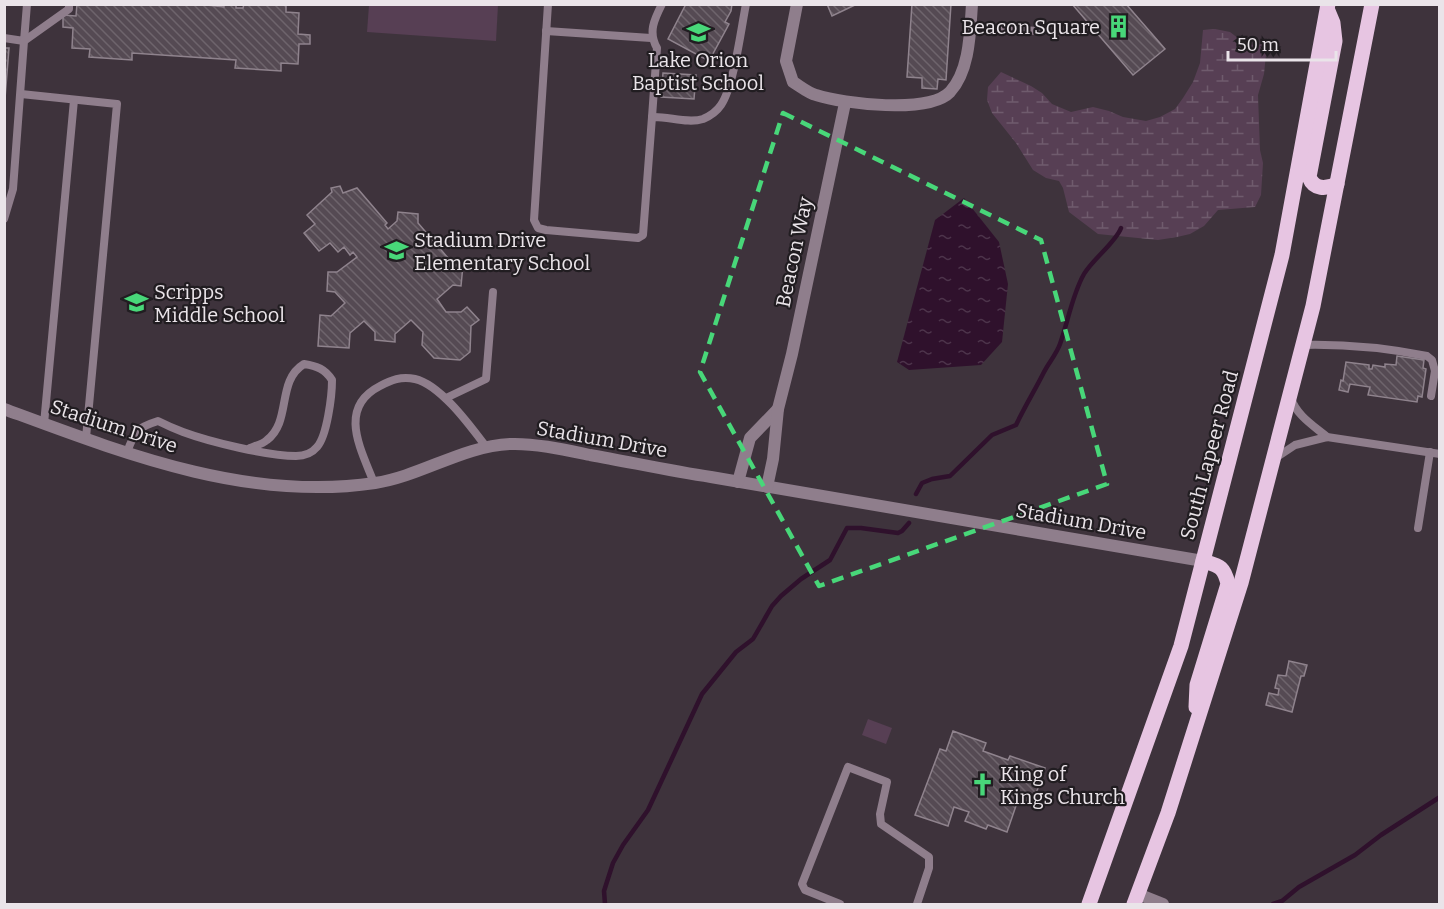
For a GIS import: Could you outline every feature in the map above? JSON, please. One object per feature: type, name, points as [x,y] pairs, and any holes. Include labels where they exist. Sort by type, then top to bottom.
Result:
[{"type":"main road","points":[[1136,899],[1168,813],[1241,582],[1313,306],[1372,4]]},
{"type":"main road","points":[[1328,6],[1335,41],[1308,177],[1313,184],[1319,187],[1327,188],[1337,184]]},
{"type":"main road","name":"South Lapeer Road","points":[[1089,904],[1180,646],[1203,561],[1282,255],[1328,6]]},
{"type":"main road","points":[[1195,728],[1197,685],[1228,584],[1226,573],[1220,566],[1203,561]]},
{"type":"street","points":[[796,4],[786,61],[793,82],[813,94],[845,103],[909,105],[932,101],[949,93],[963,72],[971,26],[972,4]]},
{"type":"street","name":"Beacon Way","points":[[767,487],[773,459],[777,409],[799,319],[845,103]]},
{"type":"street","name":"Stadium Drive","points":[[4,409],[172,466],[243,482],[319,487],[344,487],[374,483],[487,448],[511,444],[561,449],[738,482],[1203,561]]},
{"type":"street","name":"Beacon Way","points":[[738,482],[750,438],[777,409]]},
{"type":"street","points":[[1136,899],[1163,904]]},
{"type":"lane","points":[[4,219],[21,94],[27,4]]},
{"type":"lane","points":[[4,38],[24,41],[69,9],[69,4]]},
{"type":"lane","points":[[548,4],[534,220],[538,228],[638,238],[643,235],[657,48],[651,38],[654,20],[662,4]]},
{"type":"lane","points":[[652,117],[702,120],[714,113],[722,104],[730,85],[746,4]]},
{"type":"lane","points":[[971,26],[1037,31]]},
{"type":"lane","points":[[546,31],[651,38]]},
{"type":"lane","points":[[21,94],[117,104],[86,438]]},
{"type":"lane","points":[[44,424],[74,100]]},
{"type":"lane","points":[[446,398],[486,379],[493,291]]},
{"type":"lane","points":[[1303,345],[1336,344],[1383,348],[1427,356],[1432,360],[1435,371],[1431,396]]},
{"type":"lane","points":[[127,452],[135,432],[158,421],[184,433],[250,448],[298,456],[311,453],[319,446],[327,422],[332,392],[332,380],[327,372],[316,366],[304,364],[294,370],[285,389],[280,422],[268,440],[250,448]]},
{"type":"lane","points":[[374,483],[356,434],[356,409],[371,391],[395,378],[416,379],[446,398],[487,448]]},
{"type":"lane","points":[[1290,394],[1293,405],[1299,413],[1327,437]]},
{"type":"lane","points":[[1273,459],[1295,445],[1327,437],[1440,453]]},
{"type":"lane","points":[[1418,528],[1430,452]]},
{"type":"lane","points":[[840,904],[805,890],[802,884],[848,766],[887,782],[880,814],[881,824],[929,857],[929,868],[917,904]]},
{"type":"highlighted area","points":[[783,113],[1041,240],[1107,484],[819,586],[700,372]]},
{"type":"green space","points":[[369,5],[498,5],[496,41],[367,32]]},
{"type":"green space","points":[[1215,29],[1230,32],[1247,45],[1267,44],[1264,74],[1258,95],[1260,150],[1263,163],[1261,195],[1255,207],[1218,210],[1204,226],[1190,234],[1158,240],[1098,234],[1069,212],[1059,181],[1046,178],[1033,170],[1016,143],[992,113],[987,100],[988,87],[1001,72],[1031,86],[1042,93],[1052,104],[1071,112],[1093,107],[1123,117],[1146,121],[1160,117],[1175,109],[1193,82],[1200,63],[1203,30]]},
{"type":"green space","points":[[868,719],[892,728],[886,744],[862,735]]},
{"type":"water","points":[[964,198],[999,242],[1008,284],[1002,342],[981,365],[909,370],[897,362],[935,220]]},
{"type":"building","points":[[77,4],[197,4],[224,7],[224,4],[236,4],[236,8],[243,8],[244,4],[286,4],[286,12],[299,13],[298,34],[310,35],[310,44],[299,44],[298,64],[281,63],[281,71],[235,68],[236,60],[132,53],[132,60],[89,57],[90,49],[72,48],[73,28],[63,27],[63,15],[76,16]]},
{"type":"building","name":"Lake Orion Baptist School","points":[[686,4],[732,4],[725,22],[729,24],[709,61],[668,39]]},
{"type":"building","points":[[827,4],[857,4],[832,16]]},
{"type":"building","name":"Beacon Square","points":[[912,4],[951,4],[946,80],[938,79],[937,89],[922,88],[922,78],[907,77]]},
{"type":"building","name":"Beacon Square","points":[[1072,4],[1126,4],[1165,49],[1133,75]]},
{"type":"building","points":[[4,48],[9,48],[4,111]]},
{"type":"building","points":[[663,73],[696,75],[694,99],[661,97]]},
{"type":"building","points":[[340,186],[343,193],[357,188],[387,223],[385,225],[388,229],[397,221],[398,212],[418,214],[418,223],[454,265],[463,265],[461,286],[453,285],[437,299],[446,312],[461,312],[467,307],[479,320],[471,326],[470,352],[460,360],[434,358],[422,345],[423,332],[411,320],[395,334],[395,342],[375,340],[375,332],[364,321],[350,333],[349,348],[318,346],[320,315],[331,316],[345,303],[335,292],[327,291],[328,272],[337,272],[357,257],[353,252],[350,255],[344,247],[338,252],[330,243],[319,251],[304,233],[315,224],[307,215],[332,192],[331,188]]},
{"type":"building","points":[[1397,356],[1424,360],[1423,368],[1426,369],[1422,397],[1418,396],[1417,402],[1368,395],[1370,387],[1350,384],[1348,392],[1339,390],[1346,362],[1369,365],[1369,369],[1372,369],[1373,365],[1385,367],[1385,364],[1396,365]]},
{"type":"building","points":[[1289,661],[1307,665],[1304,676],[1301,676],[1292,712],[1266,705],[1269,693],[1278,695],[1279,689],[1275,688],[1278,675],[1286,676]]},
{"type":"building","name":"King of Kings Church","points":[[953,731],[986,743],[983,751],[1008,760],[1010,756],[1045,768],[1032,805],[1018,800],[1007,832],[988,825],[986,829],[965,821],[969,812],[954,807],[948,826],[915,815],[940,749],[946,751]]},
{"type":"waterway","points":[[916,494],[922,483],[950,476],[992,435],[1016,425],[1058,348],[1076,291],[1084,274],[1121,228]]},
{"type":"waterway","points":[[605,904],[604,891],[613,863],[648,810],[702,694],[736,652],[753,639],[772,606],[801,579],[830,560],[847,528],[898,533],[909,523]]},
{"type":"waterway","points":[[1273,904],[1282,901],[1299,887],[1355,855],[1381,835],[1440,797]]},
{"type":"place","name":"Beacon Square","points":[[1118,27]]},
{"type":"place","name":"Lake Orion Baptist School","points":[[698,32]]},
{"type":"place","name":"Stadium Drive Elementary School","points":[[396,251]]},
{"type":"place","name":"Scripps Middle School","points":[[136,303]]},
{"type":"place","name":"King of Kings Church","points":[[982,785]]}]
